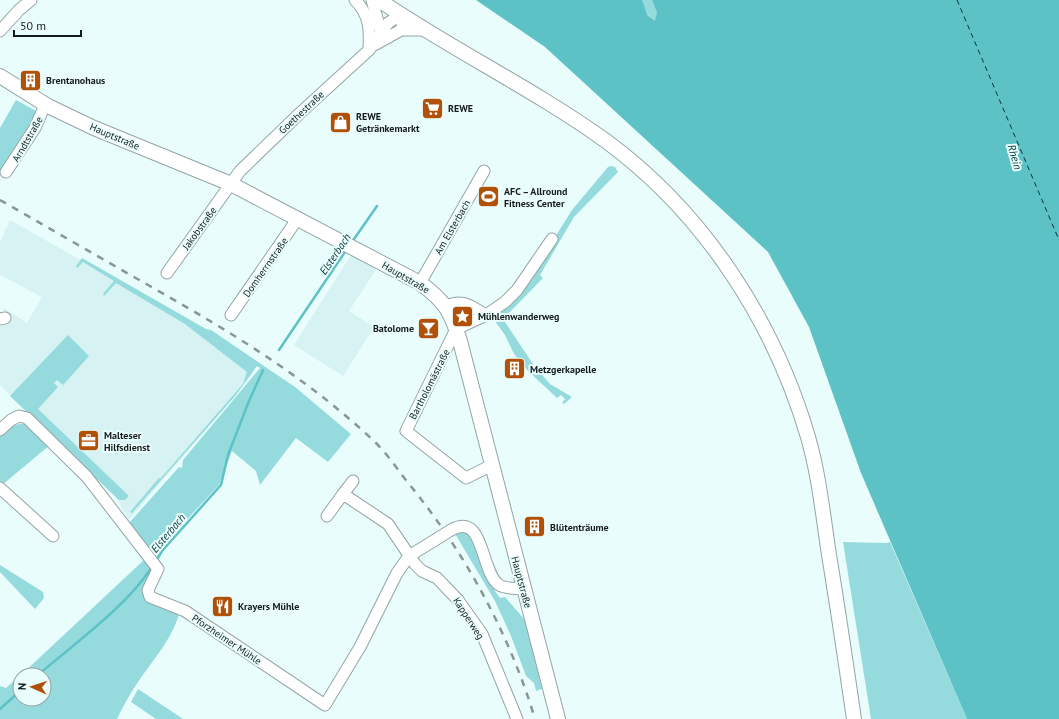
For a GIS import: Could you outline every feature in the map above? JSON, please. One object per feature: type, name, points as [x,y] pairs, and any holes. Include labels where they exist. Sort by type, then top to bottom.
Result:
[{"type":"main road","points":[[379,0],[424,30],[578,122],[636,165],[688,216],[715,249],[739,284],[761,320],[780,358],[796,398],[808,439],[818,480],[854,719]]},
{"type":"main road","name":"Hauptstraße","points":[[0,76],[45,105],[94,128],[232,184],[420,283],[441,299],[446,306],[456,329],[558,719]]},
{"type":"street","points":[[0,31],[19,10],[31,0]]},
{"type":"street","points":[[355,0],[367,17],[370,26],[372,47]]},
{"type":"street","points":[[372,0],[379,19],[381,33]]},
{"type":"street","points":[[372,47],[388,23],[400,15],[403,23],[401,30]]},
{"type":"street","points":[[372,47],[401,30],[424,30]]},
{"type":"street","name":"Goethestraße","points":[[232,184],[240,171],[250,161],[372,47]]},
{"type":"street","name":"Arndtstraße","points":[[6,172],[35,128],[45,105]]},
{"type":"street","name":"Am Elsterbach","points":[[420,283],[484,171]]},
{"type":"street","name":"Jakobstraße","points":[[167,272],[232,184]]},
{"type":"street","name":"Domherrnstraße","points":[[231,315],[298,218]]},
{"type":"street","points":[[456,329],[486,315],[505,302],[517,290],[552,239]]},
{"type":"street","points":[[446,306],[456,302],[461,302],[486,315]]},
{"type":"street","name":"Bartholomästraße","points":[[456,329],[406,431],[466,478],[492,465]]},
{"type":"street","name":"Pforzheimer Mühle","points":[[0,430],[11,420],[19,416],[27,418],[35,424],[88,477],[158,569],[148,590],[153,599],[185,611],[326,706],[360,647],[392,580],[409,556]]},
{"type":"street","points":[[327,516],[354,481]]},
{"type":"street","points":[[0,488],[52,536]]},
{"type":"street","name":"Kapperweg","points":[[344,494],[388,524],[409,556],[422,571],[437,578],[450,590],[482,634],[517,719]]},
{"type":"street","points":[[409,556],[451,530],[463,526],[472,530],[477,536],[488,569],[494,581],[502,586],[524,589]]},
{"type":"shaded area","points":[[641,0],[652,0],[663,28],[656,32]]},
{"type":"shaded area","points":[[16,100],[38,112],[0,172],[0,128]]},
{"type":"shaded area","points":[[608,167],[615,167],[618,172],[574,217],[540,275],[543,278],[503,319],[535,367],[550,384],[572,397],[564,404],[562,403],[565,399],[561,395],[557,398],[527,370],[514,354],[505,335],[492,317],[520,293],[572,210]]},
{"type":"shaded area","points":[[10,220],[208,332],[253,360],[242,387],[129,520],[116,498],[0,385],[0,319],[4,308],[27,323],[42,297],[0,275],[0,242]]},
{"type":"shaded area","points":[[351,255],[377,268],[349,311],[374,327],[343,376],[294,345]]},
{"type":"shaded area","points":[[82,258],[206,329],[211,330],[295,387],[351,434],[328,462],[296,438],[260,485],[256,471],[232,451],[219,485],[153,556],[129,523],[179,467],[182,468],[183,460],[260,368],[257,366],[236,395],[132,513],[130,512],[243,384],[247,372],[185,324],[116,283],[104,296],[103,294],[114,281],[83,262],[77,268],[76,266]]},
{"type":"shaded area","points":[[68,335],[89,356],[63,385],[57,380],[54,383],[58,387],[38,409],[129,496],[125,500],[119,500],[10,396]]},
{"type":"shaded area","points":[[19,424],[26,424],[50,445],[2,485],[0,483],[0,436],[10,427]]},
{"type":"shaded area","points":[[457,530],[472,535],[484,568],[495,591],[500,598],[505,597],[525,620],[542,689],[536,691],[534,683],[526,676],[511,636],[495,601],[454,532]]},
{"type":"shaded area","points":[[843,542],[890,542],[967,719],[871,719]]},
{"type":"shaded area","points":[[145,559],[153,571],[146,591],[179,614],[167,641],[135,687],[117,719],[0,719],[0,686],[6,688],[12,682],[12,707],[52,707],[52,667],[30,667]]},
{"type":"shaded area","points":[[0,565],[43,592],[44,598],[35,609],[0,572]]},
{"type":"shaded area","points":[[138,689],[183,719],[156,719],[131,702]]},
{"type":"water","name":"Rhein","points":[[476,0],[642,0],[648,16],[655,21],[657,13],[652,0],[1059,0],[1059,719],[967,719],[861,473],[809,327],[768,252],[545,47]]},
{"type":"waterway","name":"Elsterbach","points":[[352,242],[377,206]]},
{"type":"waterway","name":"Elsterbach","points":[[279,350],[347,249]]},
{"type":"waterway","name":"Elsterbach","points":[[156,561],[162,551],[221,485],[228,455],[263,370]]},
{"type":"waterway","name":"Elsterbach","points":[[48,667],[114,611],[141,582],[152,567]]},
{"type":"waterway","name":"Elsterbach","points":[[0,709],[12,698]]},
{"type":"ferry route","points":[[957,0],[1059,240]]},
{"type":"railway","points":[[0,200],[238,338],[323,397],[376,443],[426,506],[465,563],[498,623],[512,655],[535,719]]},
{"type":"place","name":"Brentanohaus","points":[[31,80]]},
{"type":"place","name":"REWE","points":[[433,108]]},
{"type":"place","name":"REWE Getränkemarkt","points":[[340,122]]},
{"type":"place","name":"AFC – Allround Fitness Center","points":[[488,197]]},
{"type":"place","name":"Mühlenwanderweg","points":[[463,316]]},
{"type":"place","name":"Batolome","points":[[429,328]]},
{"type":"place","name":"Metzgerkapelle","points":[[515,369]]},
{"type":"place","name":"Malteser Hilfsdienst","points":[[88,441]]},
{"type":"place","name":"Blütenträume","points":[[534,527]]},
{"type":"place","name":"Krayers Mühle","points":[[223,606]]}]
